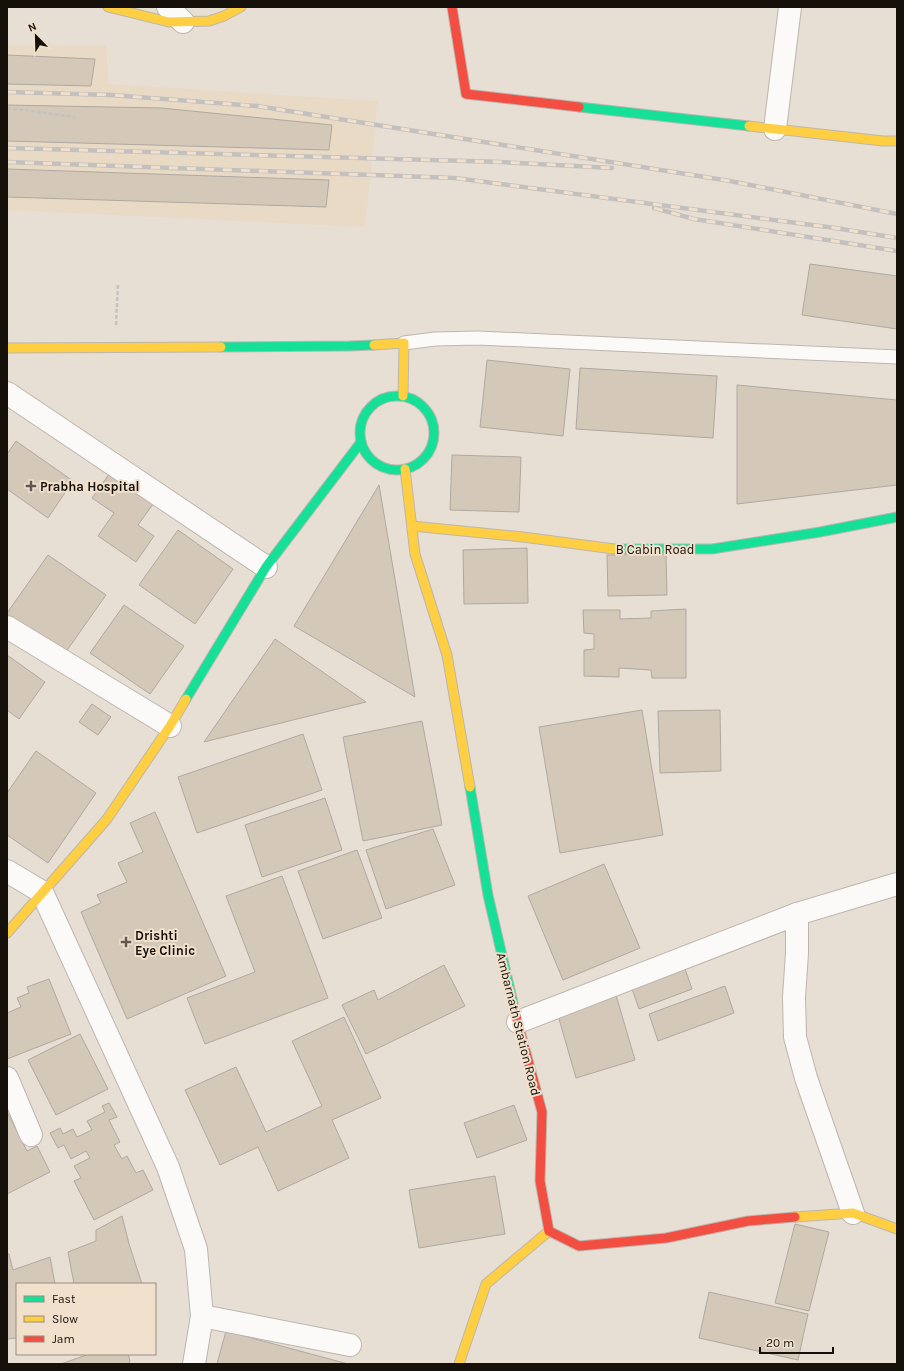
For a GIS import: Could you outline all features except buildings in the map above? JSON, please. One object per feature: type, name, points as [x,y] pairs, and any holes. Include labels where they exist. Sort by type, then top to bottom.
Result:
[{"type":"street","points":[[108,7],[169,22],[175,14],[209,21],[224,16],[241,7]]},
{"type":"street","points":[[452,7],[466,94],[883,141],[897,141]]},
{"type":"street","points":[[775,129],[790,7]]},
{"type":"street","points":[[7,348],[349,346],[404,343],[403,396]]},
{"type":"street","points":[[7,393],[266,567]]},
{"type":"street","points":[[391,396],[403,396],[414,400],[424,407],[434,428],[433,440],[429,451],[421,461],[405,469],[398,470],[386,468],[375,462],[366,454],[361,442],[360,430],[363,418],[370,408],[379,400],[391,396]]},
{"type":"street","points":[[7,933],[107,819],[170,726],[266,567],[361,442]]},
{"type":"street","name":"Ambarnath Station Road","points":[[405,469],[415,554],[447,655],[488,895],[518,1022],[542,1112],[540,1181],[549,1231]]},
{"type":"street","name":"B Cabin Road","points":[[412,526],[523,536],[612,549],[712,549],[820,532],[897,517]]},
{"type":"street","points":[[7,627],[170,726]]},
{"type":"street","points":[[7,871],[42,892],[168,1167],[196,1249],[202,1316],[194,1364]]},
{"type":"street","points":[[518,1022],[797,914],[897,884]]},
{"type":"street","points":[[797,914],[797,954],[794,997],[795,1037],[806,1078],[853,1213]]},
{"type":"street","points":[[7,1078],[32,1134]]},
{"type":"street","points":[[459,1364],[486,1284],[549,1231],[579,1246],[666,1238],[748,1221],[853,1213],[897,1229]]},
{"type":"street","points":[[202,1316],[350,1345]]},
{"type":"lane","points":[[404,343],[435,339],[478,338],[897,357]]},
{"type":"path","points":[[7,108],[76,117]]},
{"type":"path","points":[[116,347],[118,283]]},
{"type":"shaded area","points":[[7,45],[106,46],[109,84],[378,101],[365,227],[7,210]]},
{"type":"railway","points":[[7,92],[111,95],[257,106],[730,181],[897,214]]},
{"type":"railway","points":[[7,148],[501,162],[612,168]]},
{"type":"railway","points":[[7,162],[455,178],[835,228],[897,238]]},
{"type":"railway","points":[[654,208],[694,219],[897,251]]},
{"type":"traffic: fast","points":[[579,107],[749,126]]},
{"type":"traffic: fast","points":[[221,347],[374,345]]},
{"type":"traffic: fast","points":[[397,396],[411,399],[423,407],[431,419],[434,433],[431,447],[423,459],[411,467],[397,470],[383,467],[371,459],[363,447],[360,433],[363,419],[371,407],[383,399],[397,396]]},
{"type":"traffic: fast","points":[[186,699],[266,567],[361,442]]},
{"type":"traffic: fast","points":[[614,549],[712,549],[820,532],[897,517]]},
{"type":"traffic: fast","points":[[470,787],[488,895],[516,1016]]},
{"type":"traffic: slow","points":[[108,7],[169,22],[209,21],[224,16],[241,7]]},
{"type":"traffic: slow","points":[[749,126],[883,141],[897,141]]},
{"type":"traffic: slow","points":[[374,345],[404,343],[403,396]]},
{"type":"traffic: slow","points":[[7,348],[221,347]]},
{"type":"traffic: slow","points":[[405,469],[415,554],[447,655],[470,787]]},
{"type":"traffic: slow","points":[[412,526],[523,537],[614,549]]},
{"type":"traffic: slow","points":[[7,933],[107,819],[170,726],[186,699]]},
{"type":"traffic: slow","points":[[795,1217],[853,1213],[897,1229]]},
{"type":"traffic: slow","points":[[459,1364],[486,1284],[549,1231]]},
{"type":"traffic: jam","points":[[452,7],[466,94],[579,107]]},
{"type":"traffic: jam","points":[[516,1016],[542,1112],[540,1181],[549,1231]]},
{"type":"traffic: jam","points":[[549,1231],[579,1246],[666,1238],[748,1221],[795,1217]]},
{"type":"place","name":"Prabha Hospital","points":[[31,486]]},
{"type":"place","name":"Drishti Eye Clinic","points":[[126,942]]}]
